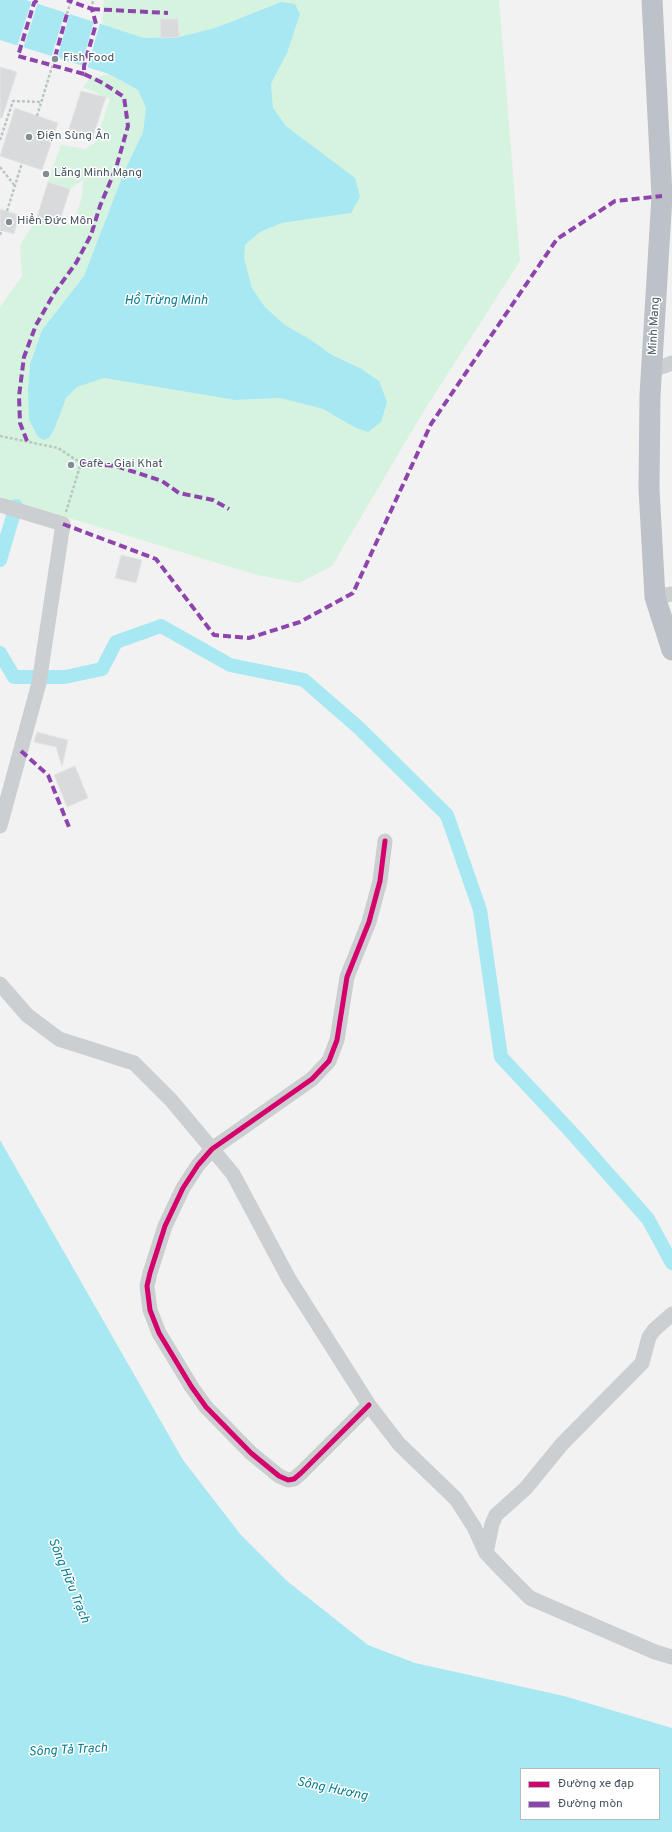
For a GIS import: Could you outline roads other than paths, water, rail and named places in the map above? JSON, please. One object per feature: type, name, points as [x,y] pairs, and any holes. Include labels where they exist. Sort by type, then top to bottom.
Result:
[{"type":"highway","name":"Minh Mang","points":[[652,0],[666,160],[662,196],[662,367],[650,395],[649,489],[672,650]]},
{"type":"street","points":[[0,826],[40,676],[63,524],[10,508]]},
{"type":"street","points":[[369,1405],[301,1473],[294,1479],[288,1480],[272,1471],[251,1453],[206,1407],[172,1357],[159,1333],[150,1310],[148,1286],[150,1273],[165,1226],[174,1204],[190,1175],[212,1149],[312,1079],[329,1061],[337,1040],[347,977],[369,922],[380,881],[385,841]]},
{"type":"street","points":[[0,984],[27,1015],[59,1039],[134,1063],[171,1100],[233,1174],[289,1280],[369,1405],[399,1444],[456,1499],[474,1527],[486,1553],[530,1598],[655,1652],[672,1657]]},
{"type":"street","points":[[486,1553],[492,1524],[496,1516],[526,1488],[562,1444],[642,1362],[649,1337],[654,1330],[672,1314]]},
{"type":"water","name":"Hồ Trừng Minh","points":[[0,0],[26,0],[144,38],[179,37],[215,28],[281,2],[295,4],[300,14],[287,53],[271,84],[273,108],[286,126],[355,178],[360,197],[351,213],[282,223],[260,232],[245,245],[244,258],[252,288],[265,307],[285,325],[311,340],[332,355],[360,368],[379,381],[387,402],[381,422],[368,432],[354,427],[323,409],[280,398],[235,400],[104,378],[77,387],[66,398],[54,430],[49,438],[44,440],[38,437],[29,419],[28,389],[30,364],[42,330],[84,276],[124,172],[143,132],[146,108],[138,90],[109,74],[0,40]]},
{"type":"water","points":[[0,1140],[183,1460],[241,1535],[287,1581],[368,1645],[415,1663],[564,1696],[672,1728],[672,1832],[0,1832]]},
{"type":"waterway","points":[[0,560],[16,506]]},
{"type":"waterway","points":[[0,653],[14,677],[65,677],[102,669],[116,642],[161,626],[230,665],[304,680],[359,728],[447,815],[480,910],[501,1057],[573,1134],[648,1219],[672,1263]]},
{"type":"place","name":"Fish Food","points":[[55,59]]},
{"type":"place","name":"Điện Sùng Ân","points":[[29,137]]},
{"type":"place","name":"Lăng Minh Mạng","points":[[46,174]]},
{"type":"place","name":"Hiển Đức Môn","points":[[9,222]]},
{"type":"place","name":"Cafè - Giai Khat","points":[[71,465]]},
{"type":"water label","name":"Sông Hữu Trạch","points":[[68,1581]]},
{"type":"water label","name":"Sông Tả Trạch","points":[[68,1751]]},
{"type":"water label","name":"Sông Hương","points":[[332,1790]]}]
